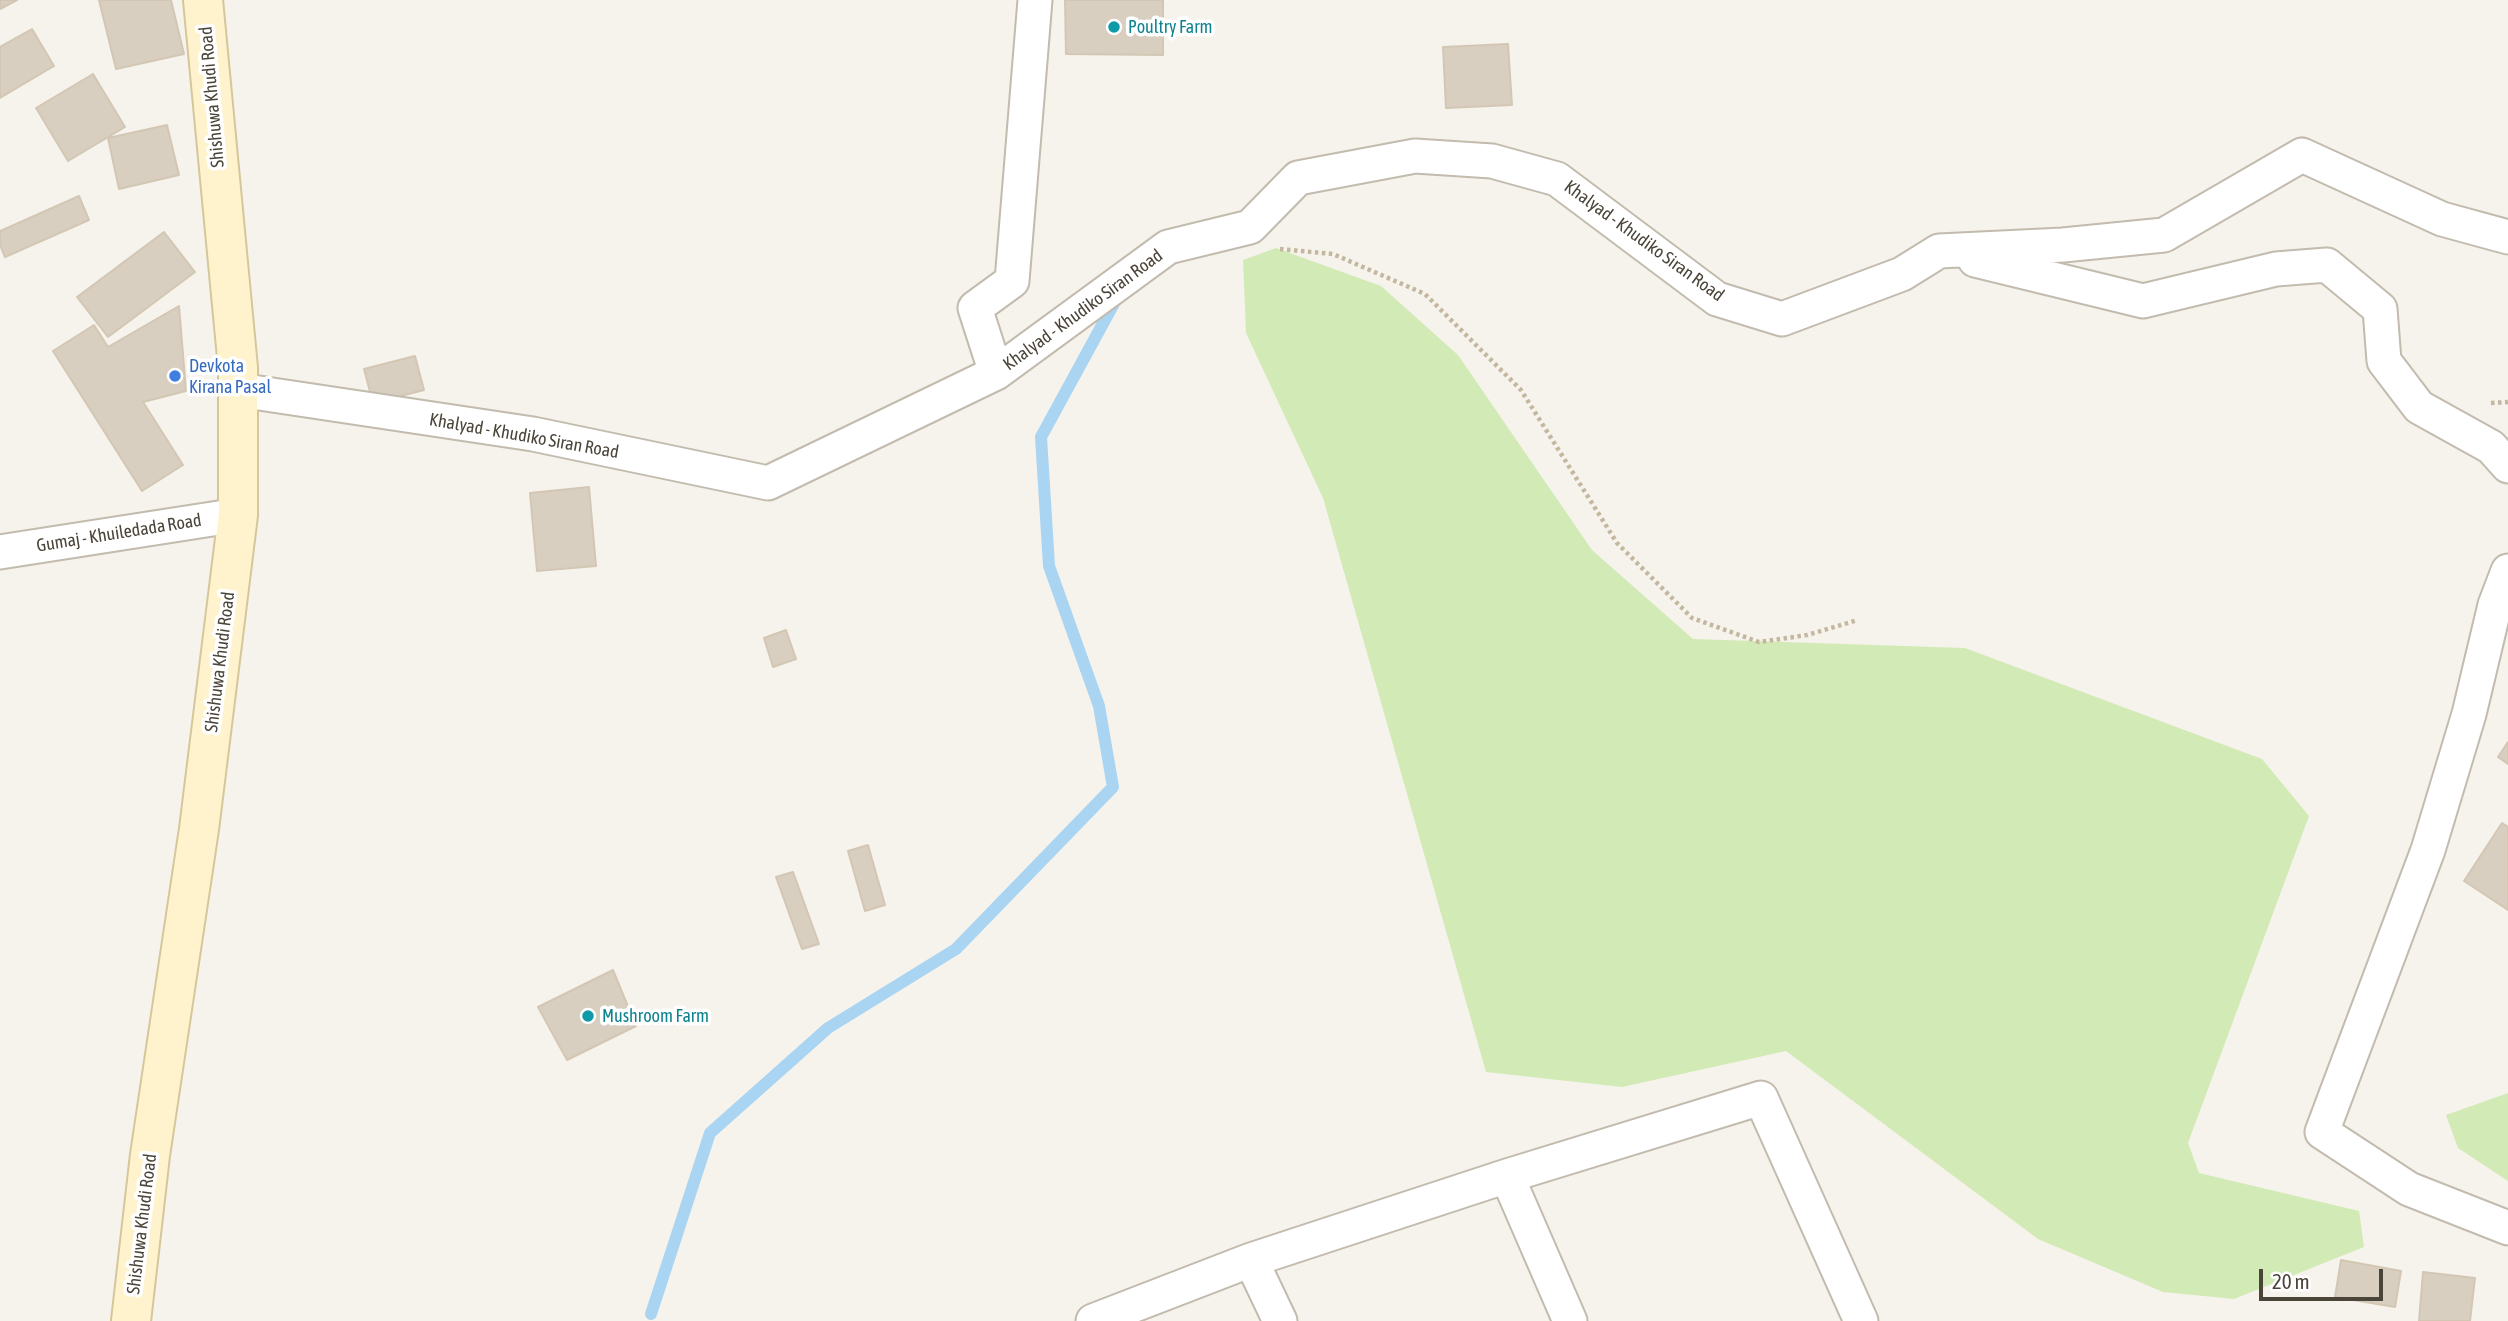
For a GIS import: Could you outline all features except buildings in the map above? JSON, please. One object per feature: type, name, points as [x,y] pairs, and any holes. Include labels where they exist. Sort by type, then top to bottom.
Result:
[{"type":"main road","name":"Shishuwa Khudi Road","points":[[131,1321],[150,1155],[199,829],[238,514],[239,390],[203,0]]},
{"type":"street","points":[[996,373],[975,307],[1012,281],[1035,0]]},
{"type":"street","name":"Khalyad - Khudiko Siran Road","points":[[239,390],[534,435],[768,483],[996,373],[1168,247],[1250,227],[1298,178],[1415,156],[1492,161],[1557,179],[1717,299],[1782,320],[1902,274],[1939,251],[2164,235],[2302,155],[2442,219],[2508,237]]},
{"type":"street","points":[[1939,251],[2143,301],[2276,269],[2327,265],[2381,309],[2384,361],[2419,407],[2491,447],[2508,466]]},
{"type":"street","name":"Gumaj - Khuiledada Road","points":[[0,552],[238,514]]},
{"type":"street","points":[[2508,571],[2495,605],[2469,714],[2428,850],[2322,1132],[2409,1189],[2508,1228]]},
{"type":"street","points":[[1093,1321],[1251,1260],[1507,1176],[1761,1098],[1861,1321]]},
{"type":"street","points":[[1507,1176],[1570,1321]]},
{"type":"street","points":[[1251,1260],[1280,1321]]},
{"type":"path","points":[[1250,227],[1276,248],[1334,254],[1425,294],[1521,390],[1617,543],[1692,618],[1759,642],[1807,635],[1858,620]]},
{"type":"green space","points":[[1276,248],[1381,286],[1458,355],[1592,550],[1693,639],[1965,648],[2262,759],[2309,816],[2188,1143],[2199,1173],[2359,1211],[2364,1247],[2234,1299],[2163,1292],[2038,1239],[1786,1051],[1622,1087],[1486,1072],[1323,498],[1246,333],[1243,260]]},
{"type":"green space","points":[[2508,1093],[2508,1181],[2458,1148],[2446,1115]]},
{"type":"waterway","points":[[651,1314],[710,1133],[828,1028],[956,949],[1113,787],[1099,706],[1049,566],[1041,437],[1118,296]]},
{"type":"place","name":"Poultry Farm","points":[[1114,27]]},
{"type":"place","name":"Devkota Kirana Pasal","points":[[175,376]]},
{"type":"place","name":"Mushroom Farm","points":[[588,1016]]}]
